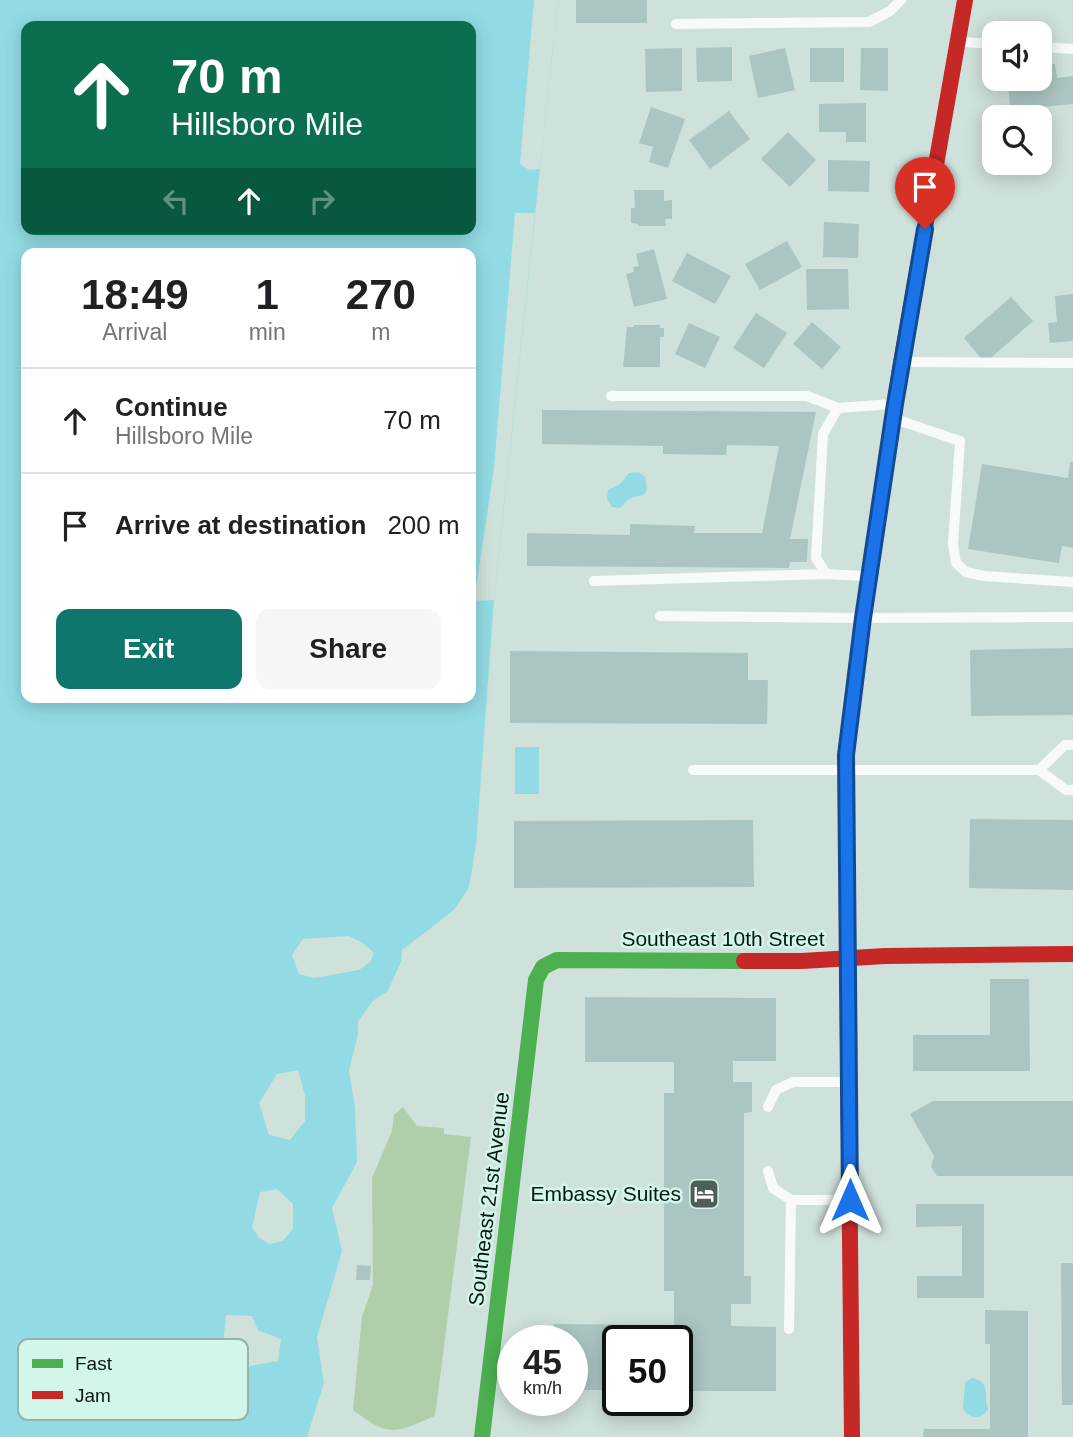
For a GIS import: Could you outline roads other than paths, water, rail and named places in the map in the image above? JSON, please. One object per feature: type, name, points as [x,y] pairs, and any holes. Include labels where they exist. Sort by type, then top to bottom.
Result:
[{"type":"main road","points":[[852,1437],[846,771],[863,618],[901,362],[965,0]]},
{"type":"main road","name":"Southeast 10th Street","points":[[543,967],[557,960],[802,961],[1073,954]]},
{"type":"main road","name":"Southeast 21st Avenue","points":[[482,1437],[536,980],[543,967]]},
{"type":"lane","points":[[676,24],[869,22],[890,11],[901,0]]},
{"type":"lane","points":[[958,42],[982,43]]},
{"type":"lane","points":[[1052,48],[1073,49]]},
{"type":"lane","points":[[901,362],[1073,363]]},
{"type":"lane","points":[[611,396],[807,396],[838,408],[894,411],[960,441],[953,544],[956,563],[966,572],[984,576],[1073,582]]},
{"type":"lane","points":[[826,574],[816,558],[823,434],[838,408]]},
{"type":"lane","points":[[594,581],[826,574],[869,576]]},
{"type":"lane","points":[[660,616],[1073,617]]},
{"type":"lane","points":[[1039,770],[1065,745],[1073,746]]},
{"type":"lane","points":[[692,770],[1039,770],[1066,790],[1073,790]]},
{"type":"lane","points":[[768,1107],[776,1090],[793,1082],[850,1082]]},
{"type":"lane","points":[[768,1171],[773,1188],[791,1200],[850,1200]]},
{"type":"lane","points":[[789,1329],[791,1200]]},
{"type":"water","points":[[0,0],[558,0],[494,600],[476,845],[469,887],[454,910],[402,950],[401,962],[388,991],[373,1001],[358,1022],[358,1035],[349,1071],[355,1108],[357,1162],[332,1208],[342,1251],[317,1337],[324,1383],[307,1437],[0,1437]]},
{"type":"water","points":[[639,472],[645,477],[645,494],[628,500],[620,508],[612,507],[607,499],[608,490],[620,484],[629,473]]},
{"type":"water","points":[[515,747],[539,747],[539,794],[515,794]]},
{"type":"water","points":[[972,1378],[982,1383],[986,1390],[988,1409],[979,1417],[967,1414],[963,1408],[965,1383]]},
{"type":"place","name":"Embassy Suites","points":[[704,1194]]}]
